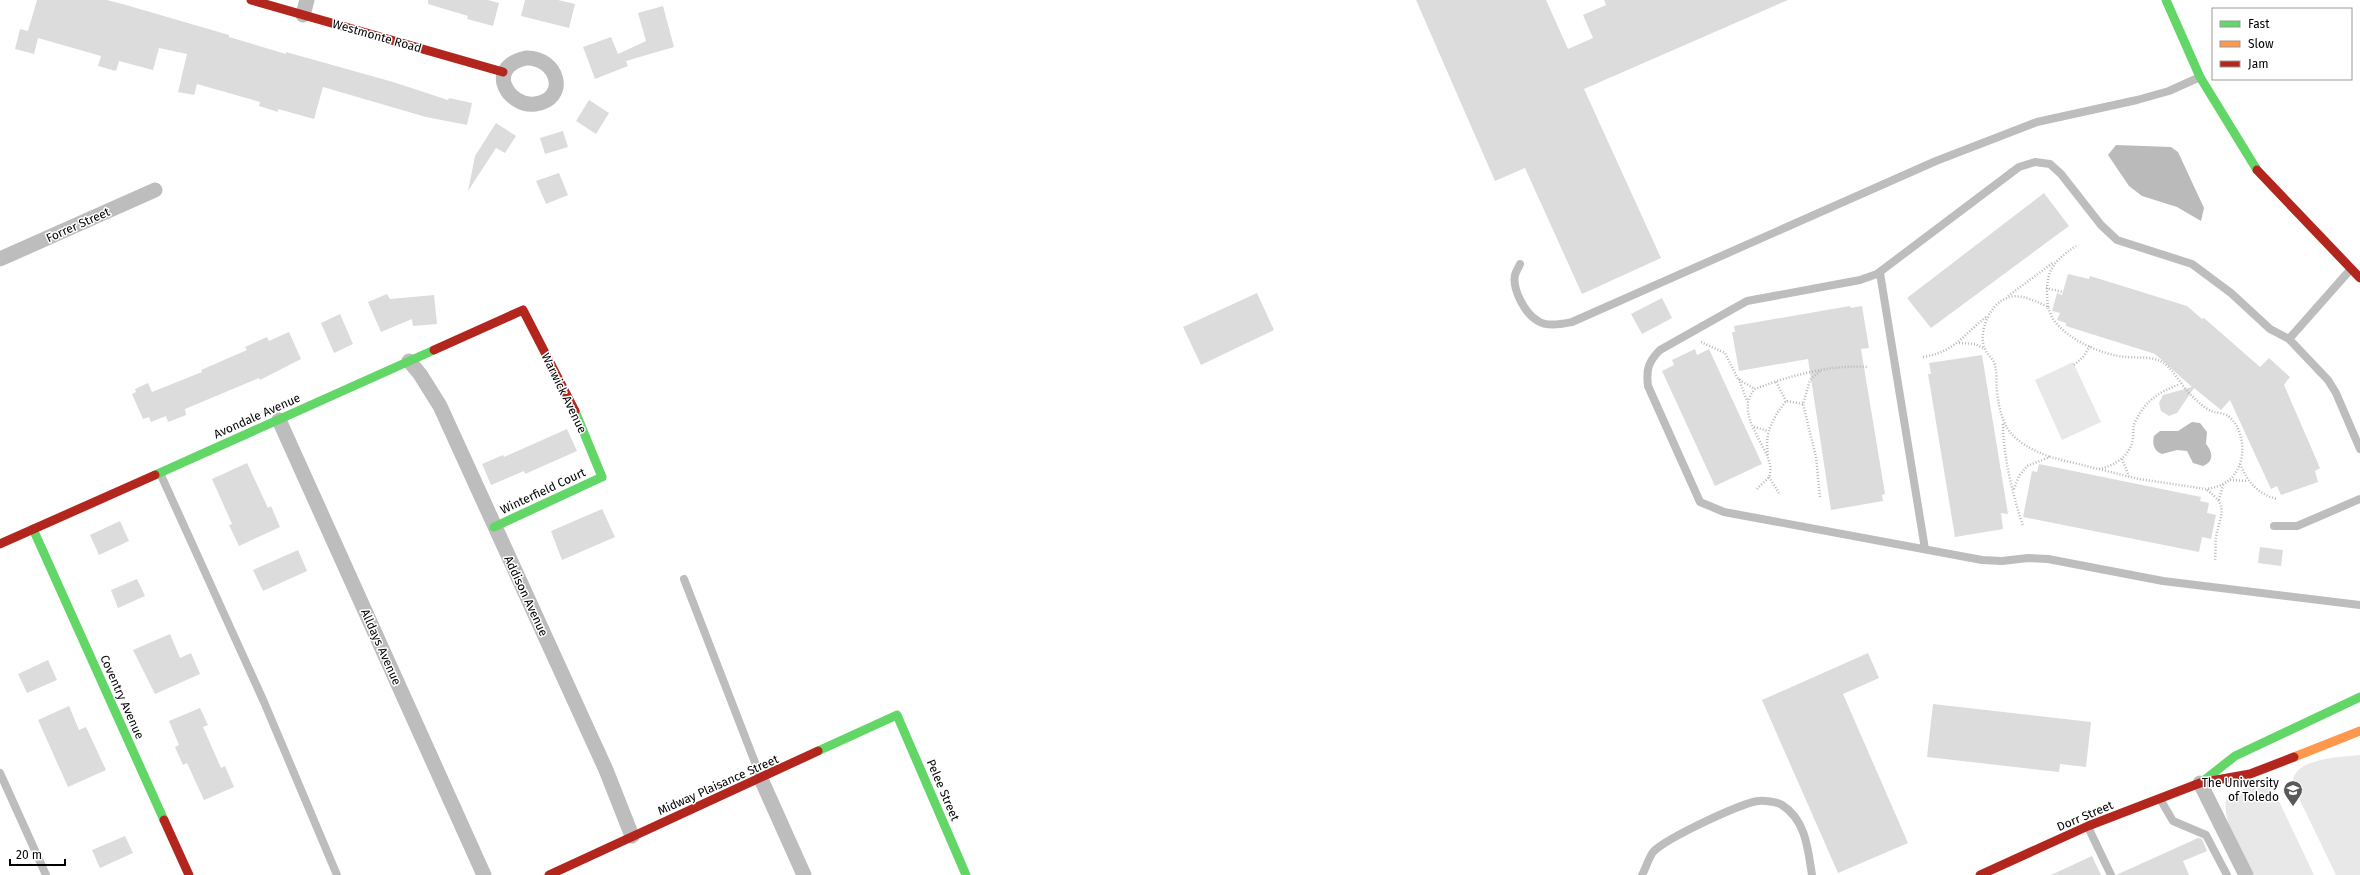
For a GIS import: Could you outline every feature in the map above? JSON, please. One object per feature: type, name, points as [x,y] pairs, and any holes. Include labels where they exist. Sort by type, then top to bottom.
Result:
[{"type":"street","name":"Westmonte Road","points":[[251,0],[503,72]]},
{"type":"street","points":[[303,15],[307,0]]},
{"type":"street","points":[[2166,0],[2200,77],[2256,169],[2350,270],[2360,278]]},
{"type":"street","name":"Forrer Street","points":[[0,259],[155,190]]},
{"type":"street","name":"Avondale Avenue","points":[[0,544],[523,310]]},
{"type":"street","name":"Warwick Avenue","points":[[523,310],[571,401],[602,477]]},
{"type":"street","name":"Addison Avenue","points":[[409,361],[420,374],[440,406],[603,764],[632,836]]},
{"type":"street","name":"Alldays Avenue","points":[[279,420],[484,875]]},
{"type":"street","name":"Winterfield Court","points":[[494,527],[602,477]]},
{"type":"street","name":"Coventry Avenue","points":[[33,529],[189,875]]},
{"type":"street","name":"Dorr Street","points":[[2200,783],[2235,756],[2360,697]]},
{"type":"street","name":"Midway Plaisance Street","points":[[549,875],[632,836],[761,779],[897,715]]},
{"type":"street","name":"Pelee Street","points":[[897,715],[966,875]]},
{"type":"street","name":"Dorr Street","points":[[1980,875],[2088,826],[2200,783],[2250,774],[2360,731]]},
{"type":"street","points":[[761,779],[804,875]]},
{"type":"street","points":[[2200,783],[2246,875]]},
{"type":"lane","points":[[1520,264],[1515,276],[1518,292],[1526,309],[1538,321],[1554,324],[1572,322],[1936,161],[2030,124],[2137,100],[2169,91],[2200,77]]},
{"type":"lane","points":[[2360,449],[2336,393],[2328,380],[2289,339],[2270,329],[2231,293],[2192,264],[2117,240],[2101,225],[2061,174],[2050,164],[2035,162],[2019,167],[1880,273],[1860,280],[1746,301],[1660,350],[1651,358],[1646,370],[1648,386],[1700,502],[1735,515],[1982,560],[2002,561],[2028,558],[2048,559],[2163,581],[2360,605]]},
{"type":"lane","points":[[2289,339],[2350,270]]},
{"type":"lane","points":[[1880,273],[1926,549]]},
{"type":"lane","points":[[160,472],[264,702],[337,875]]},
{"type":"lane","points":[[2274,526],[2297,526],[2360,499]]},
{"type":"lane","points":[[684,579],[761,779]]},
{"type":"lane","points":[[0,772],[46,875]]},
{"type":"lane","points":[[2160,799],[2174,821],[2206,835],[2227,875]]},
{"type":"lane","points":[[1642,875],[1653,851],[1674,837],[1716,817],[1759,800],[1781,804],[1799,822],[1807,845],[1812,875]]},
{"type":"lane","points":[[2088,826],[2111,875]]},
{"type":"path","points":[[1923,357],[1947,351],[1959,343],[2006,298],[2076,246]]},
{"type":"path","points":[[2054,262],[2046,288],[2048,307],[2056,323],[2090,346],[2124,357],[2162,361],[2170,369],[2180,384],[2204,407],[2227,414],[2233,420],[2243,446],[2240,464],[2230,480],[2224,484],[2206,490]]},
{"type":"path","points":[[2046,288],[2062,292]]},
{"type":"path","points":[[2006,298],[2011,297],[2033,300],[2048,307]]},
{"type":"path","points":[[1987,316],[1984,334],[1985,349],[1995,365],[2003,423],[2003,436],[2023,526]]},
{"type":"path","points":[[1699,341],[1725,353],[1738,379],[1747,402],[1759,442],[1769,456]]},
{"type":"path","points":[[1959,343],[1975,344],[1985,349]]},
{"type":"path","points":[[2074,365],[2083,357],[2090,346]]},
{"type":"path","points":[[1747,402],[1755,389],[1776,382],[1820,371],[1855,366],[1868,367]]},
{"type":"path","points":[[1820,371],[1810,380],[1804,404],[1816,457],[1820,497]]},
{"type":"path","points":[[1738,379],[1755,389]]},
{"type":"path","points":[[1776,382],[1786,401]]},
{"type":"path","points":[[2098,469],[2122,459],[2132,442],[2132,432],[2136,421],[2148,402],[2157,394],[2180,384]]},
{"type":"path","points":[[1786,401],[1804,404]]},
{"type":"path","points":[[1779,493],[1769,477],[1769,456],[1767,445],[1768,431],[1778,412],[1786,401]]},
{"type":"path","points":[[2003,423],[2023,446],[2050,457],[2128,476],[2206,490],[2219,500]]},
{"type":"path","points":[[1754,427],[1768,431]]},
{"type":"path","points":[[2014,489],[2019,476],[2027,466],[2050,457]]},
{"type":"path","points":[[2122,459],[2128,476]]},
{"type":"path","points":[[2240,464],[2248,481],[2257,490],[2277,500]]},
{"type":"path","points":[[1757,489],[1769,477]]},
{"type":"path","points":[[2230,480],[2248,481]]},
{"type":"path","points":[[2215,560],[2216,538],[2223,517],[2219,500],[2224,484]]},
{"type":"shaded area","points":[[2116,145],[2171,147],[2178,152],[2204,208],[2201,221],[2177,207],[2142,196],[2129,186],[2108,155]]},
{"type":"shaded area","points":[[2073,362],[2101,422],[2062,440],[2035,380]]},
{"type":"shaded area","points":[[2192,422],[2200,423],[2207,432],[2206,444],[2211,453],[2211,459],[2207,464],[2203,466],[2193,463],[2187,451],[2177,450],[2162,454],[2155,449],[2153,442],[2154,436],[2160,431],[2178,431]]},
{"type":"shaded area","points":[[2360,755],[2360,875],[2336,875],[2294,788],[2294,778],[2298,770],[2317,761],[2329,758]]},
{"type":"shaded area","points":[[2257,783],[2269,787],[2277,797],[2314,875],[2252,875],[2229,826],[2225,806],[2227,798],[2232,800],[2237,792]]},
{"type":"building","points":[[37,0],[107,0],[229,35],[229,37],[286,54],[286,52],[393,82],[448,100],[449,98],[472,103],[467,125],[426,117],[323,87],[314,119],[278,109],[278,112],[259,106],[260,102],[197,84],[194,95],[178,92],[187,54],[159,48],[153,70],[119,61],[116,71],[98,66],[101,56],[38,38],[34,54],[15,49],[20,29],[28,31]]},
{"type":"building","points":[[428,0],[488,0],[499,3],[493,26],[467,19],[468,16],[428,4]]},
{"type":"building","points":[[525,0],[558,0],[575,4],[569,28],[521,16]]},
{"type":"building","points":[[1416,0],[1546,0],[1568,49],[1593,38],[1583,15],[1606,5],[1604,0],[1788,0],[1584,89],[1661,258],[1582,294],[1525,168],[1495,181]]},
{"type":"building","points":[[663,6],[674,47],[626,61],[628,66],[595,79],[583,47],[611,37],[618,54],[646,41],[638,13]]},
{"type":"building","points":[[589,100],[609,113],[596,134],[576,121]]},
{"type":"building","points":[[496,123],[516,136],[505,153],[496,148],[468,191],[475,156]]},
{"type":"building","points":[[563,131],[568,147],[545,154],[540,138]]},
{"type":"building","points":[[559,173],[568,195],[546,204],[536,181]]},
{"type":"building","points":[[2044,193],[2069,226],[1931,328],[1907,298]]},
{"type":"building","points":[[2068,274],[2089,279],[2090,276],[2187,306],[2202,319],[2204,318],[2260,367],[2269,358],[2290,377],[2284,385],[2320,468],[2315,471],[2318,482],[2281,495],[2277,486],[2271,489],[2230,400],[2221,410],[2194,388],[2177,413],[2169,416],[2161,411],[2159,403],[2163,395],[2192,387],[2155,354],[2066,326],[2066,323],[2057,320],[2060,313],[2052,311],[2057,293],[2062,295]]},
{"type":"building","points":[[1257,293],[1274,330],[1201,365],[1183,327]]},
{"type":"building","points":[[387,294],[390,299],[434,295],[437,324],[413,326],[412,319],[381,332],[368,302]]},
{"type":"building","points":[[1662,298],[1672,318],[1642,334],[1631,314]]},
{"type":"building","points":[[1850,306],[1851,308],[1862,306],[1869,348],[1861,349],[1885,494],[1882,495],[1883,501],[1831,510],[1808,359],[1739,371],[1732,332],[1735,332],[1734,326]]},
{"type":"building","points":[[340,314],[353,344],[334,353],[321,323]]},
{"type":"building","points":[[289,332],[301,359],[260,380],[259,378],[185,409],[186,415],[168,422],[166,416],[151,422],[149,417],[143,419],[132,394],[136,392],[135,389],[148,383],[152,392],[202,372],[201,370],[247,350],[245,347],[267,337],[269,341]]},
{"type":"building","points":[[1695,349],[1697,355],[1709,349],[1762,464],[1715,486],[1662,371],[1674,365],[1672,360]]},
{"type":"building","points":[[1982,355],[2008,514],[2001,513],[2003,529],[1955,537],[1928,374],[1931,374],[1929,363]]},
{"type":"building","points":[[567,429],[577,451],[525,474],[524,471],[491,485],[482,464],[503,455],[504,457]]},
{"type":"building","points":[[247,463],[268,508],[271,506],[280,527],[239,546],[229,525],[232,524],[212,479]]},
{"type":"building","points":[[2039,464],[2201,497],[2200,501],[2209,503],[2207,513],[2216,515],[2211,539],[2202,537],[2199,552],[2023,517],[2032,471],[2037,472]]},
{"type":"building","points":[[602,509],[615,537],[562,560],[551,531]]},
{"type":"building","points":[[120,521],[129,541],[99,555],[90,535]]},
{"type":"building","points":[[2260,547],[2283,550],[2281,566],[2258,563]]},
{"type":"building","points":[[298,550],[307,571],[263,591],[253,570]]},
{"type":"building","points":[[137,579],[145,596],[118,608],[111,590]]},
{"type":"building","points":[[170,634],[180,658],[191,653],[200,674],[155,694],[133,650]]},
{"type":"building","points":[[1868,653],[1879,678],[1843,694],[1908,843],[1838,873],[1762,700]]},
{"type":"building","points":[[48,660],[57,680],[27,693],[18,674]]},
{"type":"building","points":[[1933,704],[2091,722],[2086,767],[2060,764],[2059,772],[1927,757]]},
{"type":"building","points":[[69,706],[79,730],[86,727],[106,770],[68,787],[38,720]]},
{"type":"building","points":[[200,708],[208,725],[203,727],[221,768],[225,766],[234,787],[204,800],[187,763],[183,765],[175,747],[179,745],[169,721]]},
{"type":"building","points":[[125,836],[133,853],[100,868],[92,850]]},
{"type":"building","points":[[2198,838],[2202,839],[2207,851],[2183,861],[2189,875],[2116,875]]},
{"type":"building","points":[[2092,856],[2101,875],[2051,875]]},
{"type":"traffic: fast","points":[[2166,0],[2200,77],[2257,170]]},
{"type":"traffic: fast","points":[[155,475],[434,350]]},
{"type":"traffic: fast","points":[[494,527],[602,477],[575,411]]},
{"type":"traffic: fast","points":[[33,529],[164,820]]},
{"type":"traffic: fast","points":[[2202,782],[2235,756],[2360,697]]},
{"type":"traffic: fast","points":[[818,751],[897,715],[966,875]]},
{"type":"traffic: slow","points":[[2294,757],[2360,731]]},
{"type":"traffic: jam","points":[[251,0],[503,72]]},
{"type":"traffic: jam","points":[[2257,170],[2360,278]]},
{"type":"traffic: jam","points":[[434,350],[523,310],[575,411]]},
{"type":"traffic: jam","points":[[0,544],[155,475]]},
{"type":"traffic: jam","points":[[549,875],[818,751]]},
{"type":"traffic: jam","points":[[1980,875],[2088,826],[2200,783],[2250,774],[2294,757]]},
{"type":"traffic: jam","points":[[164,820],[189,875]]},
{"type":"place","name":"The University of Toledo","points":[[2293,807]]}]
